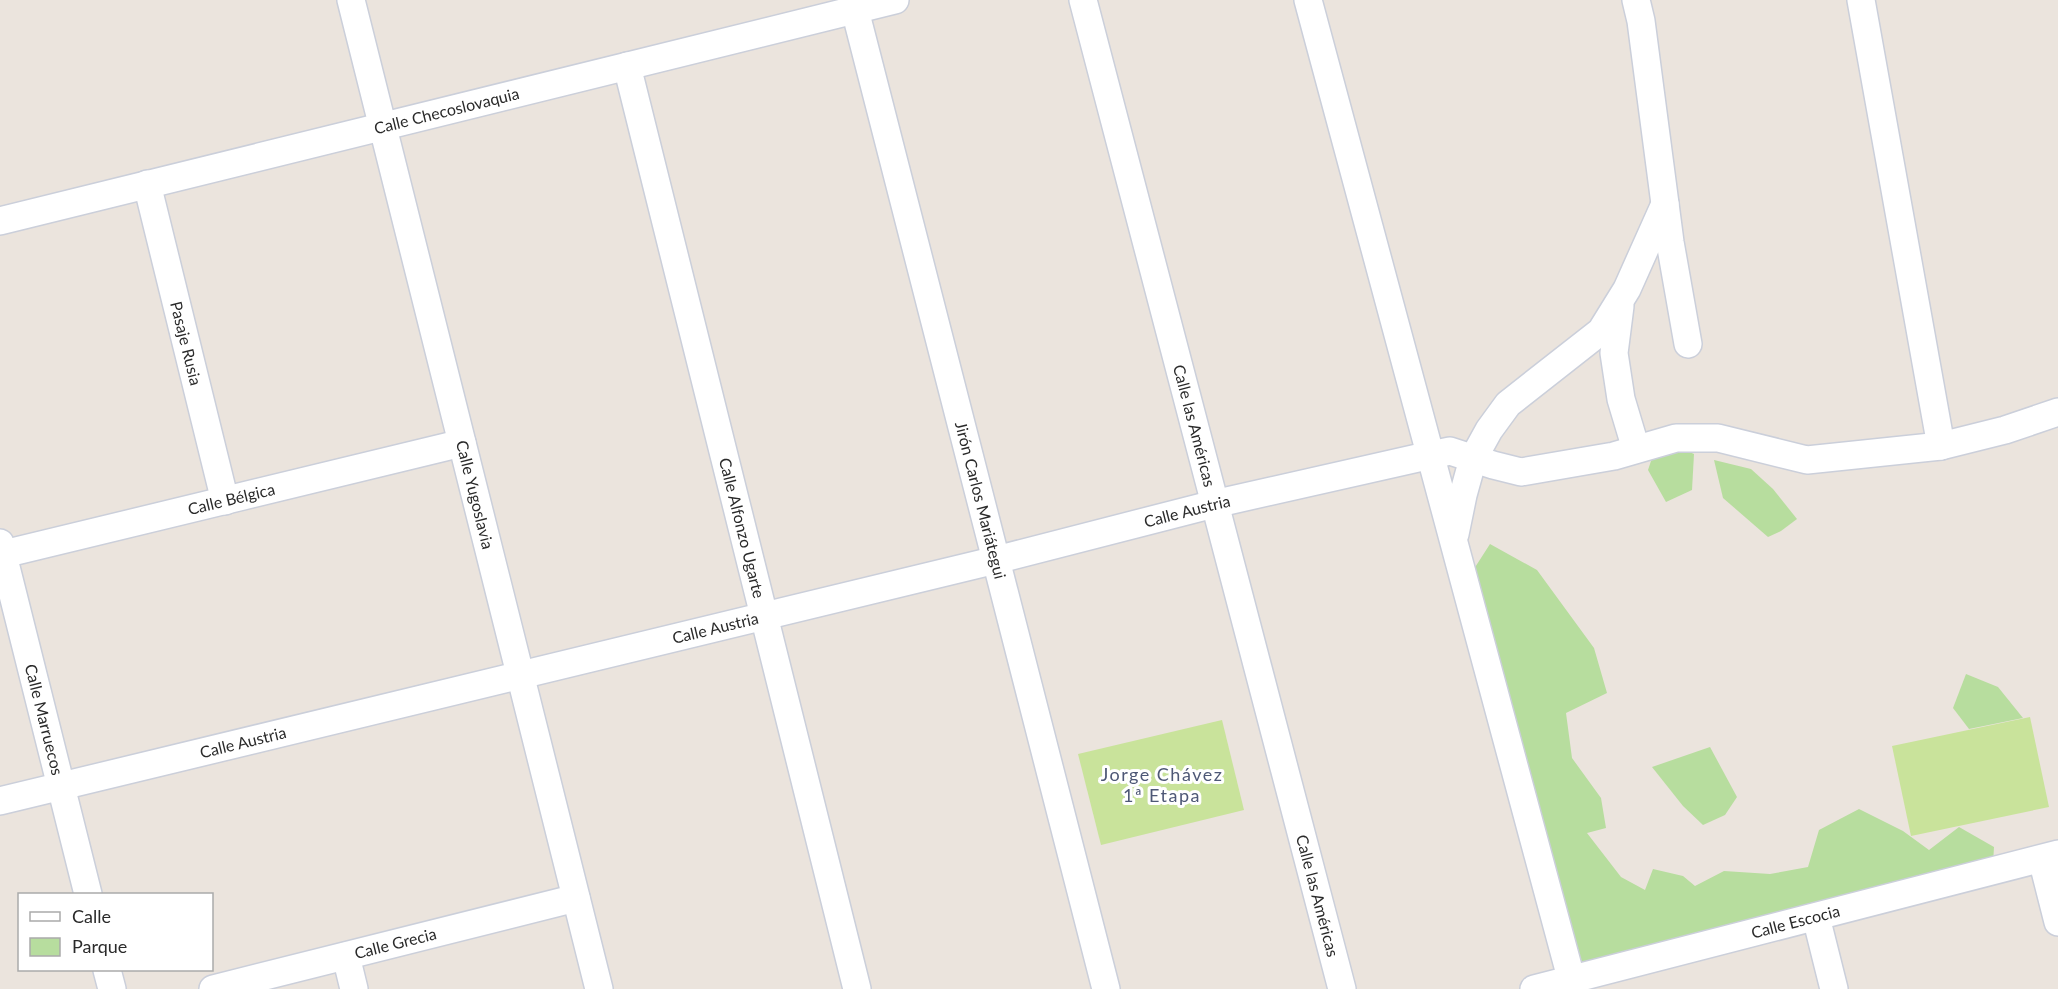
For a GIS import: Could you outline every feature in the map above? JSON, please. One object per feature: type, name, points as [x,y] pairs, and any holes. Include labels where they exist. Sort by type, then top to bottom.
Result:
[{"type":"street","name":"Calle Yugoslavia","points":[[351,0],[599,989]]},
{"type":"street","name":"Calle Checoslovaquia","points":[[0,221],[895,0]]},
{"type":"street","name":"Calle las Américas","points":[[1083,0],[1342,989]]},
{"type":"street","points":[[1308,0],[1573,985]]},
{"type":"street","points":[[1636,0],[1641,21],[1665,204],[1688,344]]},
{"type":"street","points":[[1861,0],[1941,446]]},
{"type":"street","name":"Jirón Carlos Mariátegui","points":[[855,10],[1106,989]]},
{"type":"street","name":"Calle Alfonzo Ugarte","points":[[627,66],[857,989]]},
{"type":"street","name":"Pasaje Rusia","points":[[147,184],[225,501]]},
{"type":"street","points":[[1454,542],[1473,459],[1489,430],[1508,404],[1601,331],[1620,299],[1665,204]]},
{"type":"street","points":[[1620,299],[1614,353],[1621,399],[1636,449]]},
{"type":"street","name":"Calle Austria","points":[[0,801],[996,560],[1214,504],[1450,451],[1521,472],[1602,458],[1676,438],[1718,438],[1808,460],[1941,446],[2005,430],[2058,412]]},
{"type":"street","name":"Calle Bélgica","points":[[1,550],[225,501],[462,443]]},
{"type":"street","name":"Calle Marruecos","points":[[1,550],[88,893]]},
{"type":"street","points":[[2050,856],[2058,922]]},
{"type":"street","name":"Calle Escocia","points":[[1534,989],[1573,985],[1816,917],[2050,856]]},
{"type":"street","name":"Calle Grecia","points":[[213,989],[576,898]]},
{"type":"street","points":[[1816,917],[1834,989]]},
{"type":"street","points":[[346,956],[354,989]]},
{"type":"street","points":[[108,971],[112,989]]},
{"type":"green space","points":[[1673,445],[1694,454],[1692,490],[1666,502],[1648,470],[1653,455]]},
{"type":"green space","points":[[1714,460],[1751,469],[1773,489],[1797,519],[1768,537],[1723,498]]},
{"type":"green space","points":[[1490,544],[1537,570],[1594,648],[1607,693],[1566,713],[1572,758],[1601,798],[1606,828],[1587,833],[1621,877],[1645,890],[1653,869],[1683,876],[1695,886],[1724,871],[1770,874],[1808,867],[1819,830],[1859,809],[1903,831],[1929,850],[1959,827],[1994,847],[1993,864],[1572,980],[1472,572]]},
{"type":"green space","points":[[1966,674],[1998,687],[2023,718],[1969,729],[1953,708]]},
{"type":"green space","points":[[2030,717],[2049,807],[1911,836],[1892,746]]},
{"type":"green space","points":[[1222,720],[1244,810],[1101,845],[1078,754]]},
{"type":"green space","points":[[1710,747],[1737,797],[1725,815],[1703,825],[1683,806],[1652,767]]},
{"type":"district","name":"Jorge Chávez 1ª Etapa","points":[[1162,785]]}]
